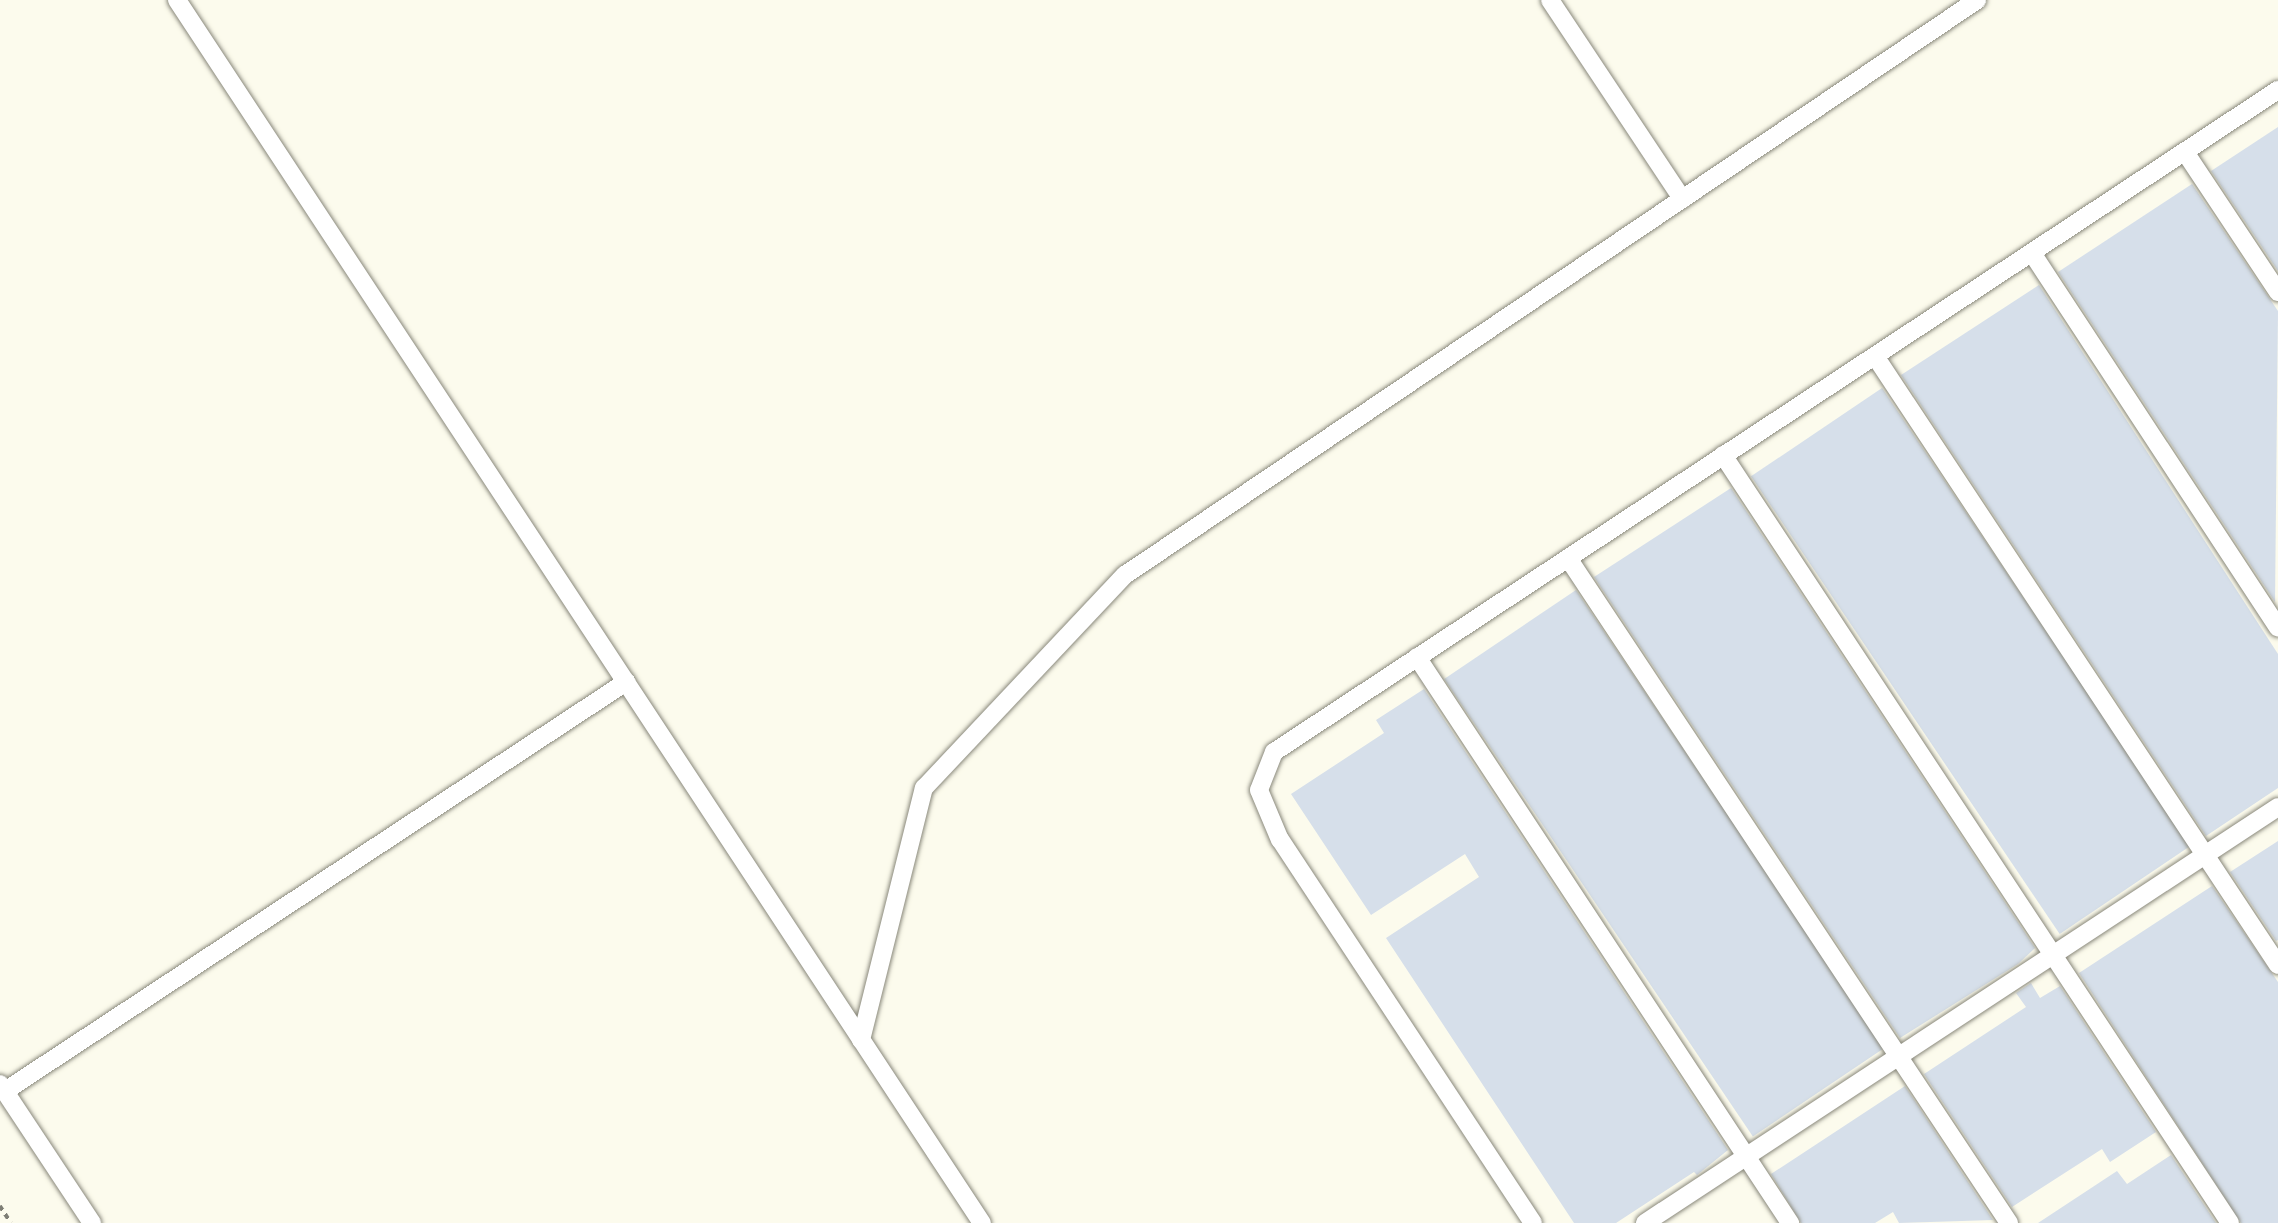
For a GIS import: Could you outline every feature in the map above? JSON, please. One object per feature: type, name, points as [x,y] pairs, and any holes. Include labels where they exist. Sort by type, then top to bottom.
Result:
[{"type":"lane","points":[[177,0],[982,1223]]},
{"type":"lane","points":[[1550,0],[1682,199]]},
{"type":"lane","points":[[861,1040],[924,788],[1125,575],[1977,0]]},
{"type":"lane","points":[[1533,1223],[1280,840],[1259,790],[1274,752],[2278,90]]},
{"type":"lane","points":[[2185,152],[2278,292]]},
{"type":"lane","points":[[2032,253],[2278,627]]},
{"type":"lane","points":[[1874,356],[2278,965]]},
{"type":"lane","points":[[1723,456],[2230,1223]]},
{"type":"lane","points":[[1568,558],[2009,1223]]},
{"type":"lane","points":[[1417,657],[1790,1223]]},
{"type":"lane","points":[[92,1223],[2,1087],[626,682]]},
{"type":"lane","points":[[1645,1223],[2278,807]]},
{"type":"path","points":[[0,1206],[11,1223]]},
{"type":"building","points":[[2278,127],[2278,271],[2211,171]]},
{"type":"building","points":[[2192,184],[2278,311],[2275,602],[2058,272]]},
{"type":"building","points":[[2039,285],[2278,654],[2278,788],[2206,836],[1901,375]]},
{"type":"building","points":[[1882,388],[2191,846],[2060,934],[1751,476]]},
{"type":"building","points":[[1731,488],[2035,948],[2018,964],[1900,1038],[1594,577]]},
{"type":"building","points":[[1576,590],[1885,1048],[1753,1137],[1444,679]]},
{"type":"building","points":[[1424,689],[1728,1150],[1697,1175],[1694,1172],[1616,1223],[1574,1223],[1386,938],[1479,877],[1465,854],[1371,915],[1291,794],[1384,733],[1376,720]]},
{"type":"building","points":[[2278,841],[2278,940],[2276,941],[2230,872]]},
{"type":"building","points":[[2212,886],[2278,982],[2278,1223],[2241,1223],[2079,973]]},
{"type":"building","points":[[2031,983],[2040,998],[2060,986],[2156,1132],[2110,1162],[2102,1149],[2012,1207],[1924,1074],[2026,1007],[2016,993]]},
{"type":"building","points":[[1905,1086],[1993,1220],[1899,1223],[1893,1212],[1875,1223],[1801,1223],[1771,1174]]},
{"type":"building","points":[[2171,1155],[2216,1223],[2038,1223],[2117,1171],[2127,1184]]}]
